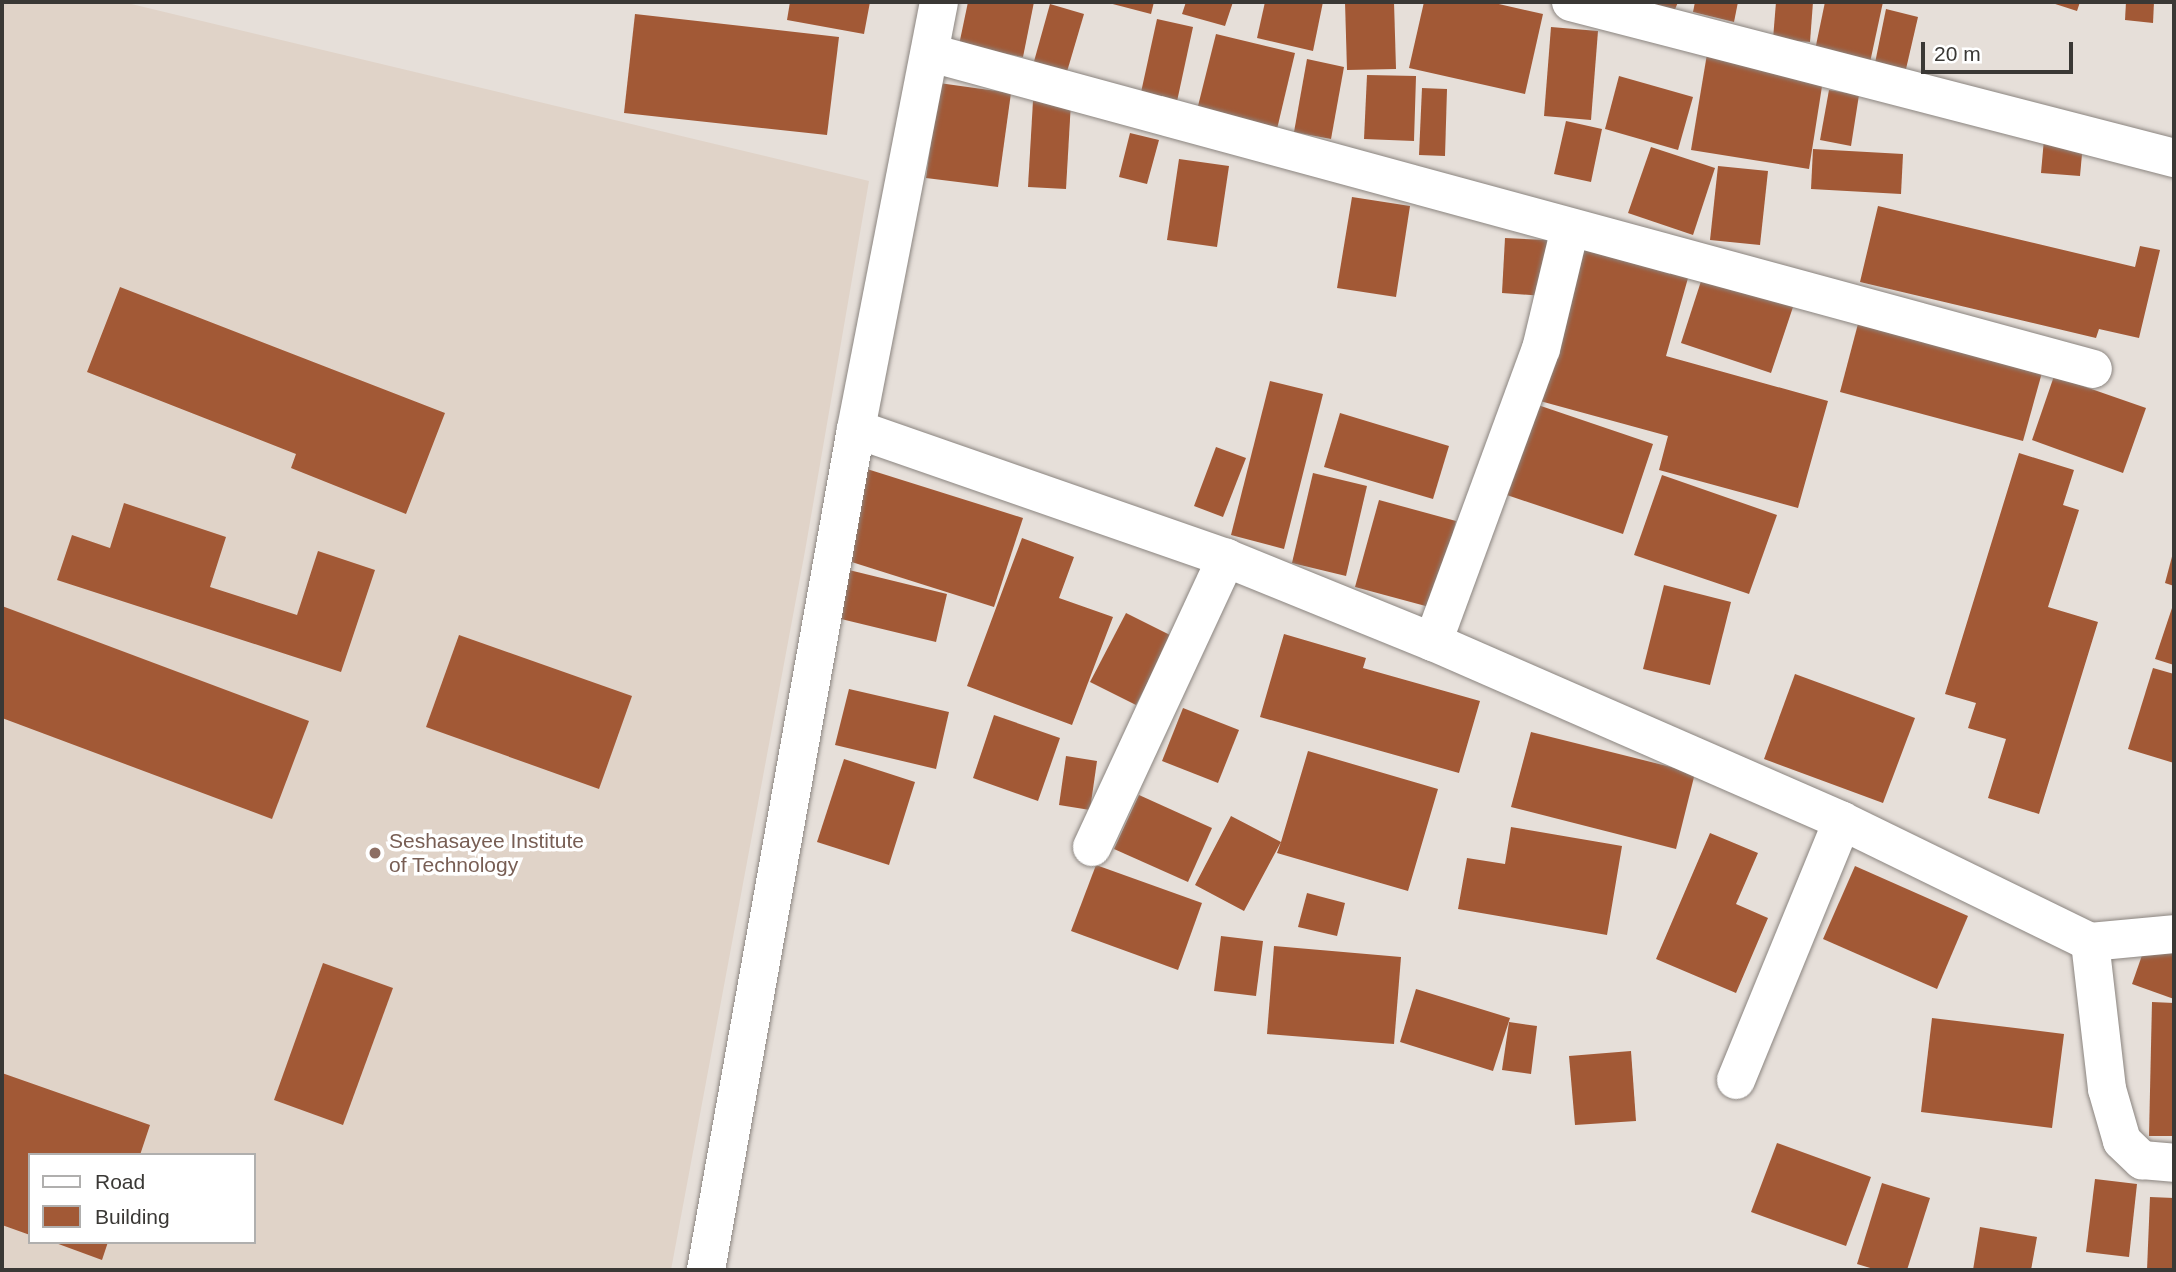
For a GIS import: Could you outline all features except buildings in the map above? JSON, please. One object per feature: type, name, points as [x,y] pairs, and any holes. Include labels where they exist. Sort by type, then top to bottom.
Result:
[{"type":"street","points":[[706,1270],[856,429],[939,2]]},
{"type":"street","points":[[1571,2],[2174,158]]},
{"type":"street","points":[[931,53],[2093,369]]},
{"type":"street","points":[[1433,642],[1541,349],[1570,228]]},
{"type":"street","points":[[856,429],[1226,558],[1433,642],[1842,821],[2090,942],[2174,934]]},
{"type":"street","points":[[1092,847],[1226,558]]},
{"type":"street","points":[[1736,1080],[1842,821]]},
{"type":"street","points":[[2090,942],[2107,1089],[2122,1141],[2142,1160],[2174,1163]]},
{"type":"shaded area","name":"Seshasayee Institute of Technology","points":[[2,2],[123,2],[869,181],[805,551],[671,1270],[2,1270]]},
{"type":"place","name":"Seshasayee Institute of Technology","points":[[375,853]]}]
